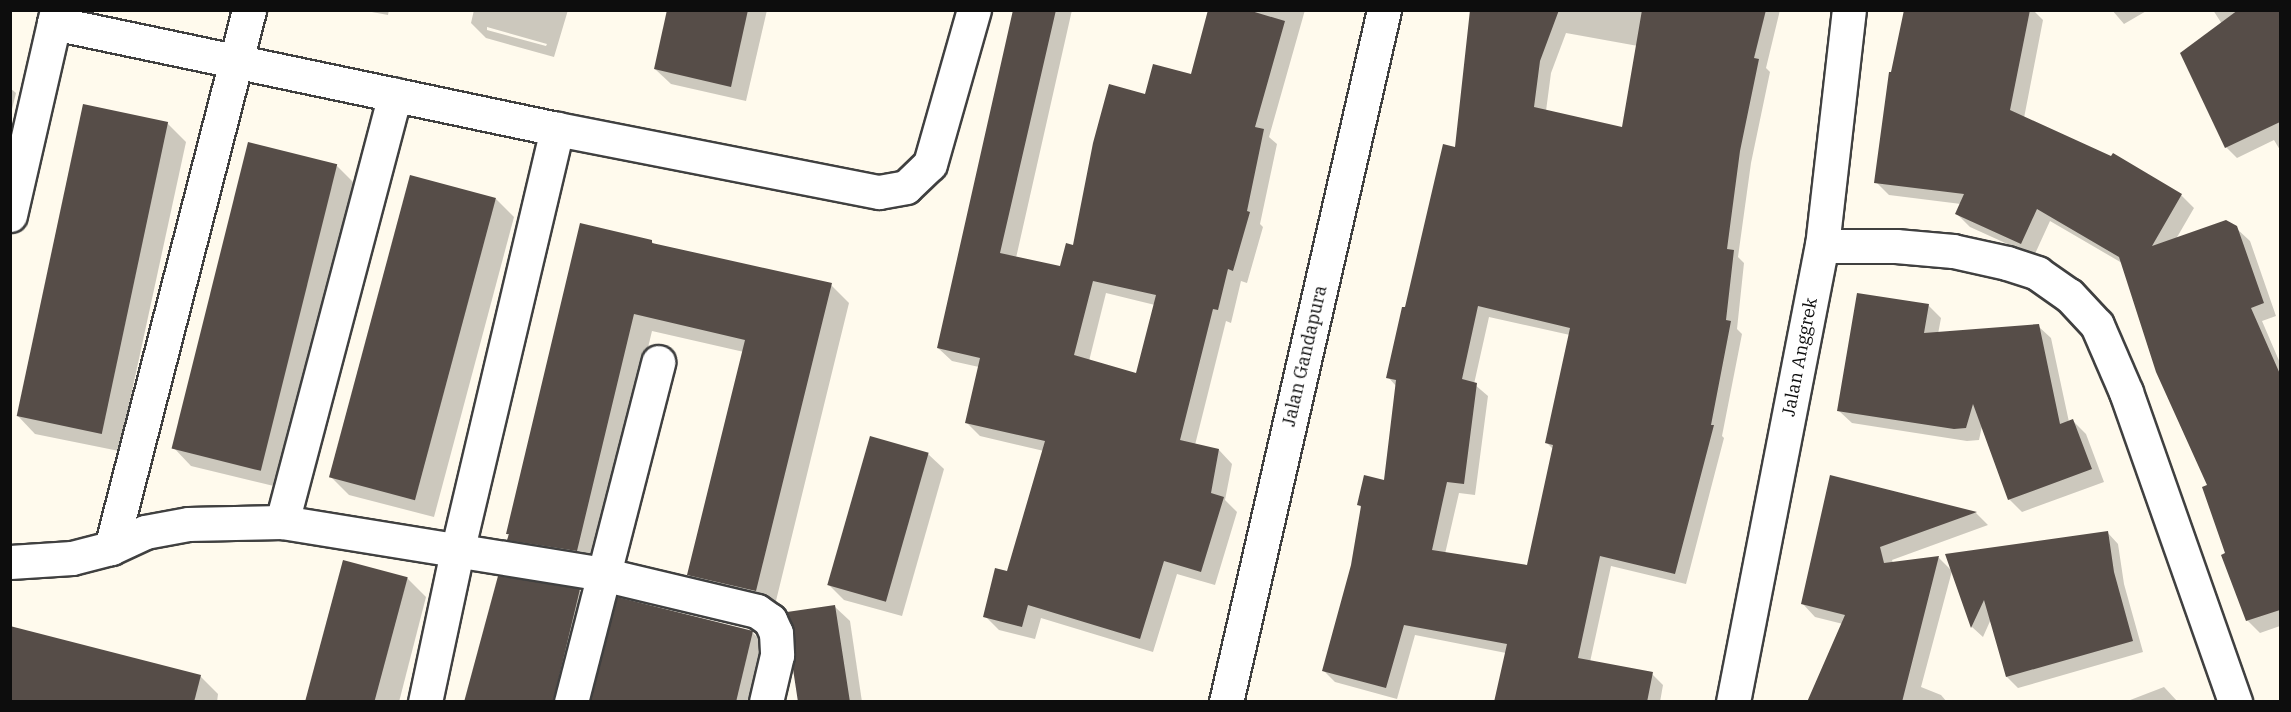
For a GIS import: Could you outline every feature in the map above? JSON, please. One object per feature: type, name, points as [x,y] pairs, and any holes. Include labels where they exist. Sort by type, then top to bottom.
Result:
[{"type":"street","points":[[111,548],[249,10]]},
{"type":"street","points":[[10,215],[56,17],[396,95],[879,192],[906,187],[930,164],[974,10]]},
{"type":"street","name":"Jalan Gandapura","points":[[1226,702],[1384,10]]},
{"type":"street","name":"Jalan Anggrek","points":[[1733,702],[1822,246],[1849,10]]},
{"type":"street","points":[[282,522],[396,95]]},
{"type":"street","points":[[425,702],[457,552],[557,129]]},
{"type":"street","points":[[1822,246],[1896,246],[1953,251],[2037,273],[2076,303],[2097,326],[2126,392],[2235,702]]},
{"type":"street","points":[[571,702],[658,362]]},
{"type":"street","points":[[10,562],[72,558],[111,548],[145,532],[188,524],[282,522],[602,574],[757,610],[770,620],[776,633],[777,655],[766,702]]},
{"type":"building","points":[[667,10],[748,10],[731,87],[654,69]]},
{"type":"building","points":[[1013,10],[1056,10],[1000,253],[1060,266],[1066,243],[1073,245],[1093,143],[1109,84],[1145,94],[1153,64],[1191,74],[1208,10],[1248,10],[1285,21],[1255,127],[1264,129],[1247,211],[1250,212],[1233,271],[1228,269],[1218,310],[1213,309],[1180,440],[1219,449],[1211,493],[1224,497],[1201,572],[1164,561],[1140,639],[1028,605],[1022,627],[983,617],[995,568],[1007,571],[1045,441],[965,423],[980,358],[937,348]],"holes":[[[1093,281],[1156,295],[1136,373],[1074,355]]]},
{"type":"building","points":[[1470,10],[1559,10],[1540,61],[1534,107],[1622,127],[1642,10],[1766,10],[1754,58],[1759,59],[1740,151],[1727,249],[1734,250],[1726,320],[1731,321],[1711,425],[1714,425],[1675,574],[1600,556],[1578,658],[1653,672],[1647,702],[1494,702],[1507,644],[1404,625],[1386,688],[1322,671],[1351,565],[1361,506],[1357,505],[1364,475],[1384,480],[1396,380],[1386,378],[1443,144],[1455,147]],"holes":[[[1478,306],[1570,328],[1545,443],[1553,445],[1527,565],[1432,550],[1447,482],[1464,484],[1477,383],[1462,379]]]},
{"type":"building","points":[[1904,10],[2030,10],[2010,110],[2111,156],[2113,153],[2182,194],[2152,246],[2226,220],[2237,226],[2264,303],[2251,308],[2280,374],[2280,610],[2246,621],[2221,555],[2225,553],[2202,487],[2207,485],[2156,372],[2119,257],[2037,209],[2021,244],[1955,214],[1964,194],[1874,183],[1889,72],[1891,72]]},
{"type":"building","points":[[2238,10],[2280,10],[2280,122],[2225,148],[2180,53]]},
{"type":"building","points":[[83,104],[168,122],[102,434],[17,416]]},
{"type":"building","points":[[248,142],[337,164],[261,471],[172,449]]},
{"type":"building","points":[[410,175],[496,198],[415,500],[329,477]]},
{"type":"building","points":[[580,223],[652,240],[652,243],[832,283],[756,591],[687,575],[745,340],[634,314],[577,551],[507,540],[509,534],[506,534]]},
{"type":"building","points":[[1857,293],[1929,304],[1924,333],[2039,324],[2060,424],[2073,419],[2092,469],[2008,500],[1973,404],[1966,428],[1954,429],[1837,411]]},
{"type":"building","points":[[870,436],[929,453],[886,602],[827,585]]},
{"type":"building","points":[[1830,475],[1977,512],[1880,547],[1884,563],[1939,556],[1902,702],[1807,702],[1845,615],[1801,604]]},
{"type":"building","points":[[2108,531],[2114,572],[2133,641],[2006,677],[1984,600],[1971,628],[1945,554]]},
{"type":"building","points":[[343,560],[408,577],[374,702],[305,701]]},
{"type":"building","points":[[498,576],[580,589],[553,702],[464,702]]},
{"type":"building","points":[[617,597],[753,631],[736,702],[590,702]]},
{"type":"building","points":[[835,605],[850,702],[798,702],[793,669],[795,632],[787,612]]},
{"type":"building","points":[[10,626],[201,675],[194,702],[10,702]]}]
